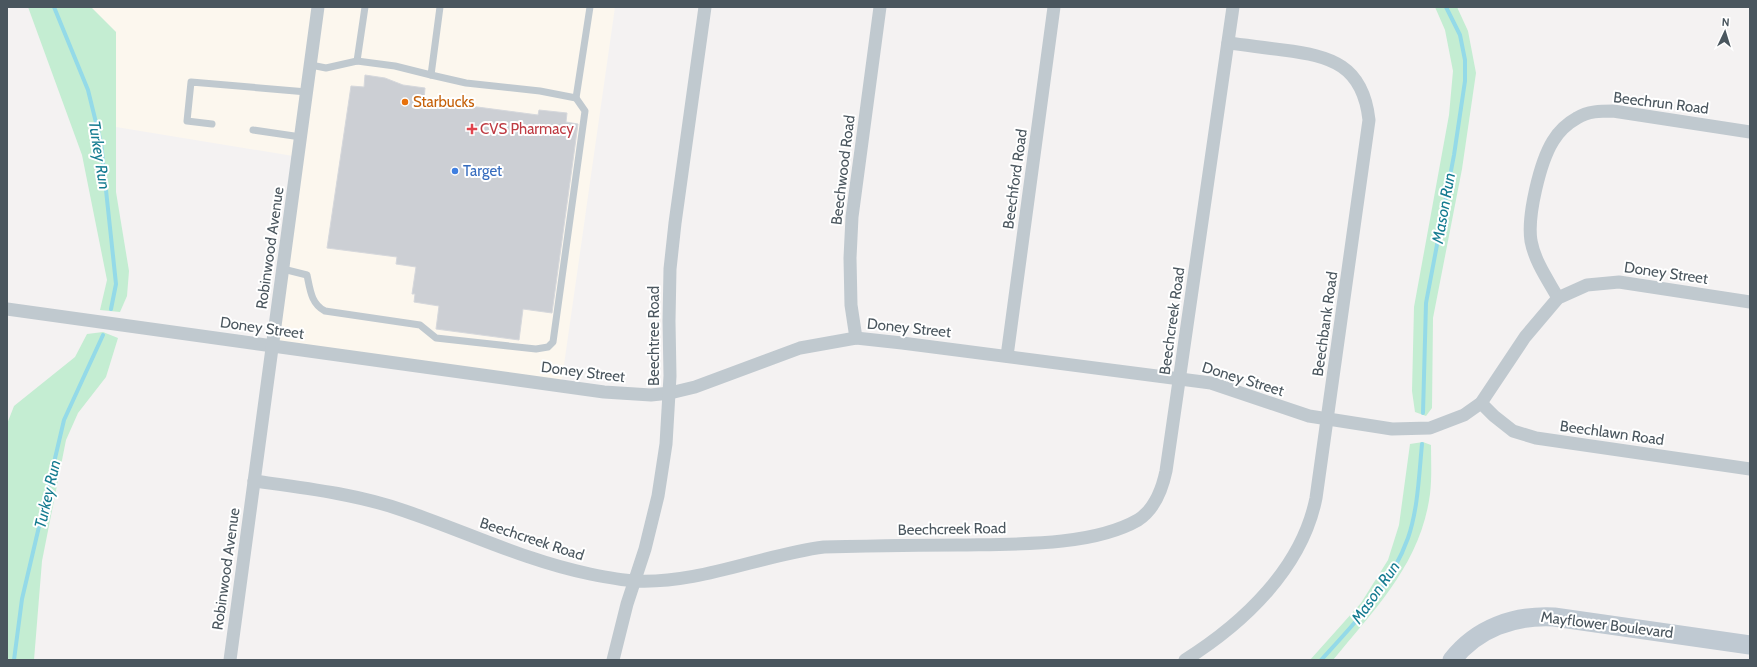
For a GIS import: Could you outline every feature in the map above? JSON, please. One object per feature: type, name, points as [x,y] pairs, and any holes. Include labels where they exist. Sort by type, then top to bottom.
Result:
[{"type":"street","name":"Robinwood Avenue","points":[[230,660],[318,7]]},
{"type":"street","name":"Beechtree Road","points":[[613,660],[627,604],[635,581],[658,496],[666,444],[670,393],[670,268],[705,7]]},
{"type":"street","name":"Beechwood Road","points":[[856,338],[851,305],[850,258],[852,217],[880,7]]},
{"type":"street","name":"Beechford Road","points":[[1007,356],[1054,7]]},
{"type":"street","name":"Beechcreek Road","points":[[254,481],[319,490],[363,499],[403,510],[498,547],[562,568],[635,581],[696,576],[798,550],[824,547],[1013,544],[1079,539],[1125,526],[1139,519],[1149,509],[1158,498],[1163,485],[1180,379],[1233,7]]},
{"type":"street","name":"Beechbank Road","points":[[1185,660],[1210,644],[1252,608],[1289,563],[1304,539],[1312,518],[1368,136],[1369,120],[1366,97],[1351,74],[1342,66],[1328,59],[1306,53],[1228,43]]},
{"type":"street","name":"Beechrun Road","points":[[1558,298],[1535,257],[1531,239],[1534,196],[1541,169],[1553,141],[1563,128],[1578,117],[1613,111],[1750,132]]},
{"type":"street","name":"Doney Street","points":[[7,309],[604,392],[651,395],[670,393],[695,387],[800,348],[856,338],[1211,383],[1309,416],[1392,428],[1430,428],[1464,414],[1481,403],[1494,386],[1525,337],[1558,298],[1587,285],[1619,282],[1750,302]]},
{"type":"street","name":"Beechlawn Road","points":[[1481,403],[1494,416],[1513,431],[1536,438],[1750,469]]},
{"type":"street","name":"Mayflower Boulevard","points":[[1452,660],[1460,650],[1474,638],[1492,628],[1514,620],[1533,616],[1554,617],[1750,645]]},
{"type":"lane","points":[[357,61],[365,7]]},
{"type":"lane","points":[[431,75],[440,7]]},
{"type":"lane","points":[[283,269],[307,275],[311,295],[317,307],[325,311],[420,326],[436,338],[536,349],[548,347],[553,342],[585,111],[576,98],[590,7]]},
{"type":"lane","points":[[310,65],[326,68],[357,61],[395,66],[466,83],[540,91],[576,98]]},
{"type":"lane","points":[[212,124],[187,121],[191,82],[306,92]]},
{"type":"lane","points":[[253,130],[301,137]]},
{"type":"shaded area","points":[[91,7],[615,7],[561,386],[274,344],[299,157],[116,127],[116,32]]},
{"type":"green space","points":[[28,7],[91,7],[116,32],[116,192],[129,271],[127,296],[120,312],[100,310],[107,280],[82,155]]},
{"type":"green space","points":[[1435,7],[1457,7],[1468,31],[1476,73],[1462,169],[1433,318],[1432,408],[1426,416],[1415,412],[1412,391],[1414,307],[1449,115],[1453,71],[1445,30]]},
{"type":"green space","points":[[103,332],[118,338],[106,377],[78,413],[66,440],[42,561],[34,660],[7,660],[7,424],[14,406],[75,357],[87,334]]},
{"type":"green space","points":[[1423,442],[1431,445],[1430,494],[1425,519],[1417,542],[1394,584],[1333,660],[1310,660],[1361,603],[1388,560],[1399,525],[1410,444]]},
{"type":"building","name":"Target","points":[[365,75],[385,78],[403,85],[425,88],[424,100],[538,115],[539,110],[567,113],[566,122],[578,124],[552,313],[523,309],[519,340],[436,329],[439,306],[414,302],[415,294],[412,294],[416,267],[396,264],[397,257],[327,248],[351,86],[364,87]]},
{"type":"waterway","name":"Turkey Run","points":[[54,7],[88,90],[101,143],[116,284],[111,309]]},
{"type":"waterway","name":"Mason Run","points":[[1423,413],[1426,303],[1454,155],[1465,81],[1465,60],[1460,35],[1446,7]]},
{"type":"waterway","name":"Turkey Run","points":[[14,660],[22,599],[64,420],[103,335]]},
{"type":"waterway","name":"Mason Run","points":[[1321,660],[1370,604],[1382,588],[1401,556],[1408,538],[1414,515],[1418,492],[1422,444]]},
{"type":"place","name":"Starbucks","points":[[405,102]]},
{"type":"place","name":"CVS Pharmacy","points":[[472,129]]},
{"type":"place","name":"Target","points":[[455,171]]}]
